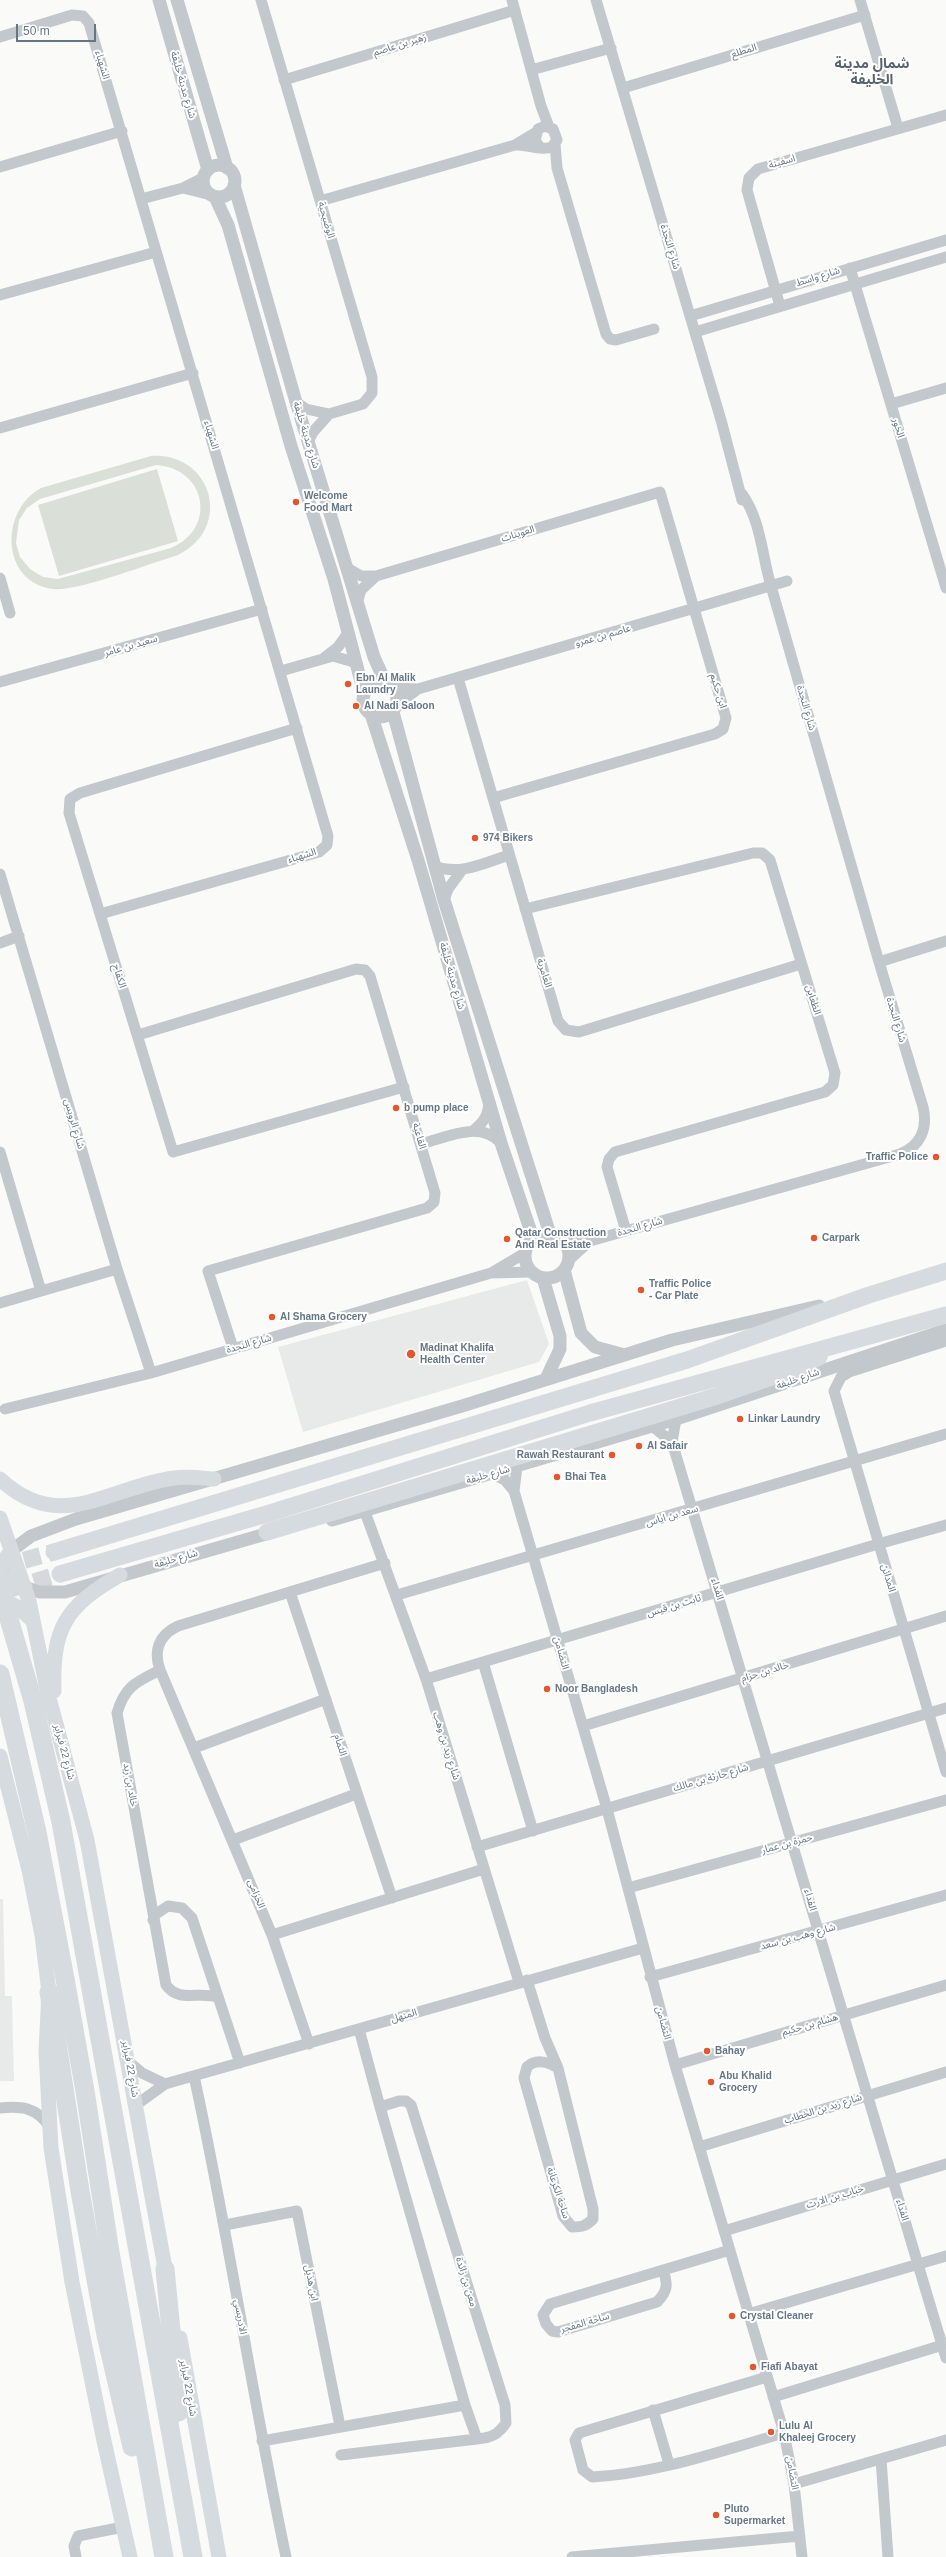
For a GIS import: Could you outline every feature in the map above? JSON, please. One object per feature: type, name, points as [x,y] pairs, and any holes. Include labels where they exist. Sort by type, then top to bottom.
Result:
[{"type":"highway","name":"شارع 22 فبراير","points":[[0,1588],[33,1701],[61,1822],[193,2557]]},
{"type":"highway","points":[[0,1674],[37,1832],[86,2091],[110,2252],[164,2557]]},
{"type":"highway","points":[[49,1992],[80,2191],[106,2335],[139,2477],[156,2514]]},
{"type":"highway","points":[[165,2269],[182,2447],[182,2496]]},
{"type":"main road","points":[[54,1552],[687,1360],[869,1295],[946,1271]]},
{"type":"main road","name":"شارع خليفة","points":[[60,1574],[270,1513],[590,1413],[946,1315]]},
{"type":"main road","points":[[267,1532],[717,1396],[792,1370],[851,1341]]},
{"type":"main road","points":[[0,1479],[29,1500],[48,1506],[69,1507],[175,1478],[214,1479]]},
{"type":"main road","name":"شارع 22 فبراير","points":[[0,1521],[25,1588],[48,1694],[87,1840],[129,2062],[165,2269],[177,2319],[219,2557]]},
{"type":"main road","points":[[0,1566],[11,1551]]},
{"type":"main road","points":[[55,1718],[55,1653],[63,1625],[77,1604],[88,1594],[120,1575]]},
{"type":"main road","points":[[0,1577],[25,1588]]},
{"type":"main road","points":[[0,1598],[19,1608],[32,1620]]},
{"type":"main road","points":[[0,1606],[12,1614],[33,1668],[48,1694]]},
{"type":"main road","points":[[0,1756],[29,1870],[42,1935],[49,1992],[46,2051],[49,2126],[72,2282],[130,2557]]},
{"type":"street","name":"شارع مدينة خليفة","points":[[159,0],[205,174]]},
{"type":"street","name":"شارع مدينة خليفة","points":[[177,0],[227,168]]},
{"type":"street","name":"الوضيحية","points":[[261,0],[372,377],[372,393],[363,404],[329,414],[306,409],[296,402]]},
{"type":"street","name":"شارع النجدة","points":[[563,1240],[590,1241],[900,1154],[917,1143],[924,1128],[923,1106],[879,962],[765,566],[753,515],[742,494],[596,0]]},
{"type":"street","points":[[860,0],[898,128]]},
{"type":"street","points":[[514,5],[541,106],[549,127],[557,136],[555,144],[557,168],[606,334],[610,339],[616,340],[654,329]]},
{"type":"street","name":"زهير بن عاصم","points":[[284,80],[514,5]]},
{"type":"street","name":"الشهباء","points":[[0,36],[72,15],[83,16],[90,23],[142,199],[156,252],[281,671],[328,836],[327,845],[319,852],[100,914]]},
{"type":"street","name":"المطلع","points":[[623,88],[865,15]]},
{"type":"street","points":[[532,70],[610,48]]},
{"type":"street","points":[[541,106],[535,141],[557,168]]},
{"type":"street","name":"اسفينة","points":[[780,306],[747,190],[749,178],[758,169],[946,114]]},
{"type":"street","points":[[515,146],[536,131],[549,127]]},
{"type":"street","points":[[0,167],[122,131]]},
{"type":"street","points":[[320,200],[515,146],[530,145],[542,148],[555,144]]},
{"type":"street","points":[[142,199],[183,188],[217,166],[227,168],[233,175],[234,185],[229,193],[213,196],[183,188]]},
{"type":"street","points":[[205,174],[204,188],[213,196]]},
{"type":"street","name":"شارع مدينة خليفة","points":[[234,185],[296,402],[349,569],[374,657],[389,686]]},
{"type":"street","name":"شارع مدينة خليفة","points":[[213,196],[228,225],[357,663],[364,693]]},
{"type":"street","name":"شارع واسط","points":[[690,316],[946,240]]},
{"type":"street","points":[[0,295],[156,252]]},
{"type":"street","name":"شارع واسط","points":[[695,332],[946,257]]},
{"type":"street","name":"الخور","points":[[850,268],[946,588]]},
{"type":"street","points":[[0,428],[193,373]]},
{"type":"street","points":[[891,404],[946,388]]},
{"type":"street","points":[[308,442],[320,422],[329,414]]},
{"type":"street","name":"العوينات","points":[[349,569],[361,576],[376,576],[660,492]]},
{"type":"street","name":"ابن حكيم","points":[[494,798],[715,734],[723,729],[726,718],[660,492]]},
{"type":"street","name":"العوينات","points":[[358,600],[361,590],[376,576]]},
{"type":"street","points":[[0,578],[10,613]]},
{"type":"street","name":"عاصم بن عمرو","points":[[389,686],[418,689],[787,581]]},
{"type":"street","name":"سعيد بن عامر","points":[[0,682],[262,609]]},
{"type":"street","points":[[325,657],[338,647],[348,633]]},
{"type":"street","points":[[281,671],[325,657],[341,657],[357,663]]},
{"type":"street","name":"العامرية","points":[[458,678],[558,1021],[566,1030],[579,1032],[801,964]]},
{"type":"street","points":[[373,684],[389,686],[397,696],[395,708],[382,717],[371,714],[364,707],[364,693],[373,684]]},
{"type":"street","name":"عاصم بن عمرو","points":[[395,708],[418,689]]},
{"type":"street","name":"شارع مدينة خليفة","points":[[395,708],[434,866],[444,900],[550,1234]]},
{"type":"street","name":"شارع مدينة خليفة","points":[[371,714],[418,860],[501,1143],[533,1238]]},
{"type":"street","name":"الكفاح","points":[[297,728],[80,793],[70,799],[69,813],[173,1152],[404,1087]]},
{"type":"street","name":"الظعاين","points":[[525,909],[753,853],[762,853],[770,860],[836,1073],[833,1084],[825,1092],[615,1152],[609,1159],[607,1167],[626,1231]]},
{"type":"street","points":[[434,866],[443,869],[462,870],[509,855]]},
{"type":"street","points":[[444,900],[448,889],[462,870]]},
{"type":"street","name":"شارع الرويس","points":[[0,874],[116,1269],[151,1373]]},
{"type":"street","points":[[0,943],[19,936]]},
{"type":"street","points":[[879,962],[946,941]]},
{"type":"street","name":"القاعية","points":[[138,1035],[356,969],[365,970],[370,976],[404,1087],[434,1193],[434,1202],[427,1208],[208,1271],[233,1348]]},
{"type":"street","points":[[474,1130],[485,1118],[489,1103]]},
{"type":"street","points":[[421,1144],[474,1130],[484,1131],[494,1136],[501,1143]]},
{"type":"street","points":[[0,1152],[41,1291]]},
{"type":"street","points":[[0,1192],[11,1189]]},
{"type":"street","points":[[546,1379],[560,1349],[560,1336],[537,1275],[526,1263],[525,1253],[533,1238],[550,1234],[563,1240],[570,1253],[567,1265],[581,1333],[595,1347],[623,1355]]},
{"type":"street","name":"شارع النجدة","points":[[567,1265],[590,1241]]},
{"type":"street","name":"شارع النجدة","points":[[5,1409],[151,1373],[491,1272],[525,1253]]},
{"type":"street","points":[[537,1275],[552,1278],[567,1265]]},
{"type":"street","points":[[0,1303],[116,1269]]},
{"type":"street","name":"شارع النجدة","points":[[491,1272],[537,1275]]},
{"type":"street","points":[[11,1551],[25,1538],[46,1529],[672,1340],[869,1295]]},
{"type":"street","name":"شارع خليفة","points":[[25,1588],[39,1592],[65,1592],[267,1532],[364,1512],[676,1419],[946,1330]]},
{"type":"street","name":"المدائن","points":[[946,1341],[849,1372],[836,1384],[834,1399],[854,1461],[946,1772]]},
{"type":"street","name":"الفداء","points":[[676,1419],[672,1442],[793,1842],[918,2264],[944,2345],[946,2358]]},
{"type":"street","points":[[652,1426],[672,1442]]},
{"type":"street","name":"سعد بن اياس","points":[[397,1596],[693,1510],[946,1434]]},
{"type":"street","name":"التضامن","points":[[516,1467],[514,1491],[607,1809],[650,1977],[675,2065],[784,2433],[794,2484],[802,2557]]},
{"type":"street","name":"التضامن","points":[[493,1474],[505,1480],[514,1491]]},
{"type":"street","name":"شارع زيد بن وهب","points":[[364,1512],[385,1563],[426,1679],[484,1869],[523,1981]]},
{"type":"street","name":"ثابت بن قيس","points":[[426,1679],[946,1525]]},
{"type":"street","points":[[290,1592],[385,1563]]},
{"type":"street","name":"الخزامى","points":[[290,1592],[178,1626],[164,1636],[158,1646],[156,1657],[160,1670],[272,1935],[309,2044]]},
{"type":"street","name":"الثمام","points":[[290,1592],[356,1794],[392,1898]]},
{"type":"street","name":"خالد بن حزام","points":[[583,1726],[904,1630],[946,1616]]},
{"type":"street","points":[[483,1662],[533,1830]]},
{"type":"street","name":"خالد بن زيد","points":[[160,1670],[130,1687],[122,1696],[117,1713],[153,1920],[164,1978],[170,1990],[182,1996],[204,1994],[217,1997]]},
{"type":"street","points":[[194,1748],[326,1699]]},
{"type":"street","name":"شارع حارثة بن مالك","points":[[477,1847],[946,1708]]},
{"type":"street","points":[[233,1840],[356,1794]]},
{"type":"street","name":"حمزة بن عمار","points":[[628,1888],[946,1800]]},
{"type":"street","points":[[272,1935],[484,1869]]},
{"type":"street","name":"شارع وهب بن سعد","points":[[650,1977],[819,1932],[946,1895]]},
{"type":"street","points":[[153,1920],[156,1914],[168,1906],[182,1908],[188,1913],[240,2063]]},
{"type":"street","name":"المنهل","points":[[136,2105],[165,2084],[643,1948]]},
{"type":"street","name":"ساحة الكرعانة","points":[[523,1981],[558,2068],[593,2209],[593,2219],[588,2225],[581,2227],[572,2227],[563,2216],[524,2078],[527,2067],[538,2062],[545,2038]]},
{"type":"street","name":"هشام بن حكيم","points":[[675,2065],[946,1985]]},
{"type":"street","points":[[341,2455],[477,2439],[465,2405],[358,2029]]},
{"type":"street","points":[[129,2062],[142,2073],[165,2084]]},
{"type":"street","points":[[538,2062],[558,2068]]},
{"type":"street","name":"شارع زيد بن الخطاب","points":[[699,2147],[946,2072]]},
{"type":"street","name":"الادريسي","points":[[194,2076],[225,2225],[262,2441],[286,2557]]},
{"type":"street","name":"معن بن زائدة","points":[[380,2107],[399,2101],[406,2101],[411,2105],[505,2405],[508,2418],[502,2429],[497,2435],[477,2439]]},
{"type":"street","points":[[0,2108],[16,2107],[32,2110],[49,2126]]},
{"type":"street","name":"خباب بن الارت","points":[[724,2231],[946,2164]]},
{"type":"street","name":"ابن هذيل","points":[[225,2225],[297,2211],[340,2426]]},
{"type":"street","name":"ساحة المفجر","points":[[663,2270],[668,2284],[664,2295],[657,2302],[558,2332],[552,2331],[546,2324],[543,2315],[550,2304],[663,2270],[730,2250]]},
{"type":"street","points":[[748,2314],[946,2256]]},
{"type":"street","points":[[773,2397],[944,2345]]},
{"type":"street","points":[[767,2376],[580,2433],[575,2440],[583,2470],[588,2476],[597,2477],[670,2464],[784,2433]]},
{"type":"street","points":[[262,2441],[465,2405]]},
{"type":"street","points":[[653,2410],[670,2464]]},
{"type":"street","points":[[794,2484],[946,2440]]},
{"type":"street","points":[[877,2460],[882,2557]]},
{"type":"street","points":[[877,2460],[888,2557]]},
{"type":"street","points":[[76,2557],[74,2546],[78,2536],[123,2527]]},
{"type":"street","points":[[572,2557],[671,2552],[800,2536]]},
{"type":"shaded area","points":[[151,456],[172,458],[189,466],[201,478],[208,494],[210,511],[206,528],[195,543],[178,555],[96,582],[64,589],[53,589],[36,584],[23,573],[15,560],[12,544],[13,528],[18,512],[28,498],[41,488]],"holes":[[[156,465],[173,469],[186,476],[195,487],[200,500],[200,514],[196,527],[186,539],[171,548],[58,579],[43,577],[30,569],[20,557],[16,543],[19,520],[27,508],[40,499]]]},
{"type":"shaded area","points":[[157,469],[178,541],[59,576],[38,505]]},
{"type":"shaded area","name":"Madinat Khalifa Health Center","points":[[527,1280],[549,1344],[539,1362],[303,1432],[278,1347]]},
{"type":"shaded area","points":[[0,1899],[3,1899],[5,1996],[12,1996],[14,2081],[0,2081]]},
{"type":"tunnel","points":[[0,1567],[54,1552]]},
{"type":"tunnel","points":[[10,1589],[60,1574]]},
{"type":"place","name":"Welcome Food Mart","points":[[296,502]]},
{"type":"place","name":"Ebn Al Malik Laundry","points":[[348,684]]},
{"type":"place","name":"Al Nadi Saloon","points":[[356,706]]},
{"type":"place","name":"974 Bikers","points":[[475,838]]},
{"type":"place","name":"b pump place","points":[[396,1108]]},
{"type":"place","name":"Traffic Police","points":[[936,1157]]},
{"type":"place","name":"Carpark","points":[[814,1238]]},
{"type":"place","name":"Qatar Construction And Real Estate","points":[[507,1239]]},
{"type":"place","name":"Traffic Police - Car Plate","points":[[641,1290]]},
{"type":"place","name":"Al Shama Grocery","points":[[272,1317]]},
{"type":"place","name":"Madinat Khalifa Health Center","points":[[411,1354]]},
{"type":"place","name":"Linkar Laundry","points":[[740,1419]]},
{"type":"place","name":"Al Safair","points":[[639,1446]]},
{"type":"place","name":"Rawah Restaurant","points":[[612,1455]]},
{"type":"place","name":"Bhai Tea","points":[[557,1477]]},
{"type":"place","name":"Noor Bangladesh","points":[[547,1689]]},
{"type":"place","name":"Bahay","points":[[707,2051]]},
{"type":"place","name":"Abu Khalid Grocery","points":[[711,2082]]},
{"type":"place","name":"Crystal Cleaner","points":[[732,2316]]},
{"type":"place","name":"Fiafi Abayat","points":[[753,2367]]},
{"type":"place","name":"Lulu Al Khaleej Grocery","points":[[771,2432]]},
{"type":"place","name":"Pluto Supermarket","points":[[716,2515]]},
{"type":"district","name":"شمال مدينة الخليفة","points":[[872,72]]}]
